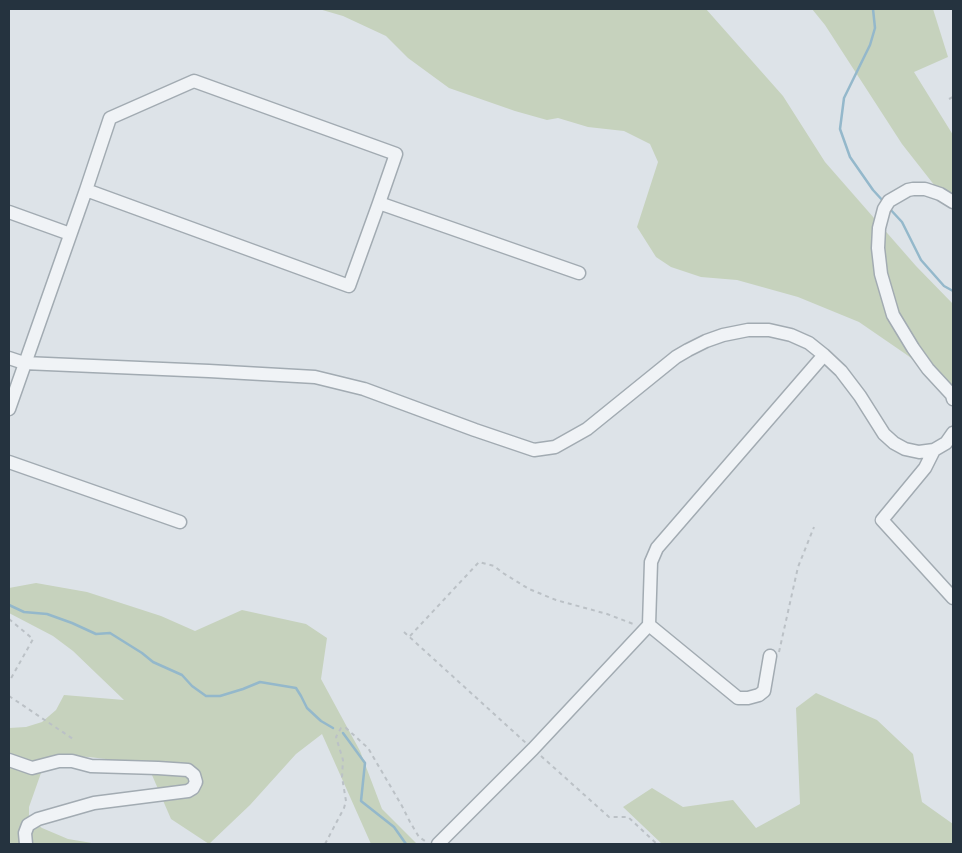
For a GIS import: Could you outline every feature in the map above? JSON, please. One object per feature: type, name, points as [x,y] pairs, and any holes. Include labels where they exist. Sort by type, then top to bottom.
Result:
[{"type":"street","points":[[9,409],[110,118],[194,81],[396,154],[348,286],[86,190]]},
{"type":"street","points":[[953,202],[940,194],[925,189],[914,188],[908,190],[887,205],[879,228],[878,248],[880,274],[893,315],[913,348],[928,369],[952,394],[953,399]]},
{"type":"street","points":[[379,204],[379,202],[579,273]]},
{"type":"street","points":[[9,212],[70,234]]},
{"type":"street","points":[[9,358],[24,364],[209,370],[315,377],[364,389],[534,450],[555,447],[587,429],[676,357],[706,341],[748,330],[769,330],[790,335],[809,343],[824,355],[841,371],[860,396],[884,434],[905,450],[920,452],[934,450],[946,443],[953,433]]},
{"type":"street","points":[[438,844],[533,748],[647,628],[651,562],[657,548],[824,355]]},
{"type":"street","points":[[934,450],[924,468],[882,520],[953,598]]},
{"type":"street","points":[[9,462],[180,522]]},
{"type":"street","points":[[647,628],[738,698],[748,698],[759,695],[764,691],[774,654]]},
{"type":"street","points":[[9,760],[32,768],[59,761],[72,761],[91,766],[188,770],[194,775],[196,782],[193,788],[188,791],[94,803],[38,819],[28,825],[25,833],[26,844]]},
{"type":"path","points":[[949,99],[953,98]]},
{"type":"path","points":[[774,654],[798,567],[814,527]]},
{"type":"path","points":[[409,637],[479,562],[494,566],[529,589],[556,600],[607,614],[647,628]]},
{"type":"path","points":[[9,619],[33,639],[9,682]]},
{"type":"path","points":[[404,632],[608,817],[628,817],[657,844]]},
{"type":"path","points":[[9,696],[73,739]]},
{"type":"path","points":[[325,844],[346,801],[342,777],[343,760],[336,738],[341,728],[346,728],[368,748],[419,837],[431,844]]},
{"type":"green space","points":[[319,9],[706,9],[783,96],[825,162],[916,266],[953,304],[953,390],[859,322],[798,297],[737,280],[701,277],[671,267],[656,257],[637,227],[658,162],[650,144],[624,131],[588,127],[558,118],[547,120],[449,88],[408,58],[386,36],[343,16]]},
{"type":"green space","points":[[812,9],[933,9],[948,57],[914,72],[953,135],[953,209],[902,144],[825,25]]},
{"type":"green space","points":[[36,583],[87,592],[161,616],[195,631],[242,610],[306,624],[327,638],[321,679],[360,751],[382,809],[417,844],[371,844],[322,734],[296,754],[250,805],[209,844],[171,819],[152,775],[128,765],[106,759],[66,756],[52,762],[41,773],[29,807],[29,818],[42,828],[68,839],[98,844],[9,844],[9,728],[26,727],[42,722],[56,710],[64,695],[124,700],[73,651],[53,636],[9,613],[9,588]]},
{"type":"green space","points":[[816,693],[877,720],[913,754],[922,802],[953,824],[953,844],[662,844],[623,807],[652,788],[683,807],[733,800],[756,828],[800,804],[796,708]]},
{"type":"waterway","points":[[873,9],[875,28],[870,45],[844,98],[840,129],[850,157],[873,190],[884,202]]},
{"type":"waterway","points":[[889,208],[902,222],[921,260],[944,286],[953,291]]},
{"type":"waterway","points":[[9,605],[24,612],[47,614],[96,634],[110,633],[153,662],[182,675],[192,686],[206,696],[220,696],[260,682],[296,688],[307,708],[321,721],[333,728]]},
{"type":"waterway","points":[[343,733],[365,763],[361,801],[394,827],[406,844]]}]
